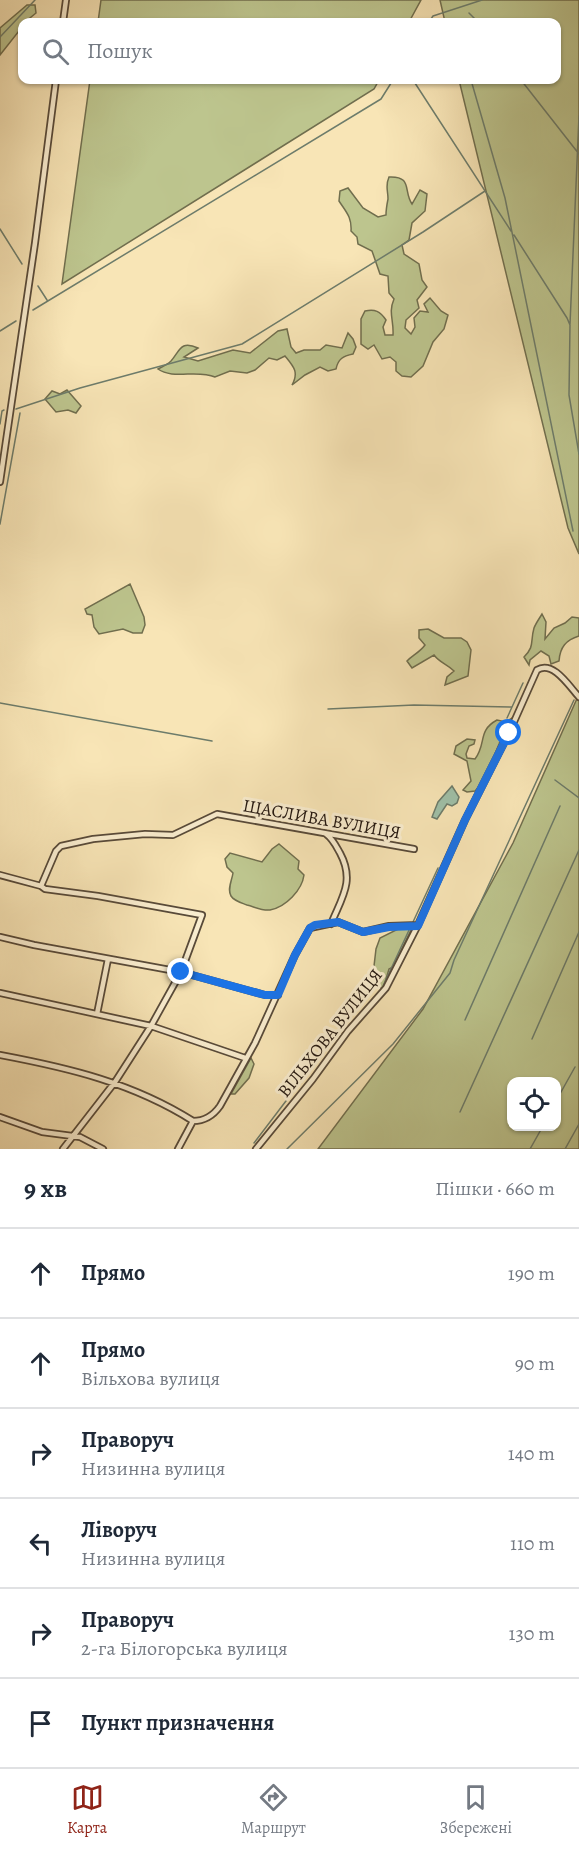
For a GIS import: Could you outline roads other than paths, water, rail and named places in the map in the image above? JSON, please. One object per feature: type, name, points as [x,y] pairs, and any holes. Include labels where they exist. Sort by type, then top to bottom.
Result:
[{"type":"street","points":[[64,18],[66,0]]},
{"type":"street","points":[[0,482],[55,84]]},
{"type":"street","name":"ВІЛЬХОВА ВУЛИЦЯ","points":[[256,1149],[313,1079],[348,1031],[386,988],[418,926],[537,670],[545,667],[552,669],[579,697]]},
{"type":"street","name":"ЩАСЛИВА ВУЛИЦЯ","points":[[40,886],[56,851],[61,846],[93,839],[145,834],[173,835],[217,814],[414,849]]},
{"type":"street","points":[[326,833],[331,837],[342,856],[348,874],[346,891],[331,924]]},
{"type":"street","points":[[0,875],[45,889],[202,915],[181,972],[151,1026],[115,1082],[63,1149]]},
{"type":"street","points":[[0,1055],[61,1067],[115,1082],[160,1102],[193,1121],[199,1121],[213,1115],[220,1106],[255,1043],[295,955],[310,928],[315,925],[338,922],[363,932],[389,927],[418,926]]},
{"type":"street","points":[[0,937],[108,960],[181,972],[265,995],[278,995]]},
{"type":"street","points":[[97,1014],[108,960]]},
{"type":"street","points":[[0,993],[151,1026],[245,1058]]},
{"type":"street","points":[[0,1117],[42,1132],[75,1136],[103,1149]]},
{"type":"street","points":[[178,1149],[193,1121]]},
{"type":"waterway","points":[[0,37],[35,0]]},
{"type":"waterway","points":[[432,18],[482,0]]},
{"type":"waterway","points":[[469,13],[474,18]]},
{"type":"waterway","points":[[33,310],[381,99],[390,84]]},
{"type":"waterway","points":[[416,84],[511,231]]},
{"type":"waterway","points":[[472,84],[505,198],[573,531]]},
{"type":"waterway","points":[[524,84],[579,154]]},
{"type":"waterway","points":[[570,324],[579,116]]},
{"type":"waterway","points":[[16,409],[80,388],[242,344],[485,191]]},
{"type":"waterway","points":[[0,229],[22,264]]},
{"type":"waterway","points":[[514,235],[570,325],[569,395],[579,454]]},
{"type":"waterway","points":[[38,286],[47,300]]},
{"type":"waterway","points":[[0,331],[16,321]]},
{"type":"waterway","points":[[0,424],[4,410]]},
{"type":"waterway","points":[[0,524],[20,413]]},
{"type":"waterway","points":[[507,718],[523,683]]},
{"type":"waterway","points":[[287,1149],[393,1044],[450,973],[574,700]]},
{"type":"waterway","points":[[0,703],[212,741]]},
{"type":"waterway","points":[[328,709],[414,705],[512,707]]},
{"type":"waterway","points":[[555,780],[579,798]]},
{"type":"waterway","points":[[465,1020],[560,806]]},
{"type":"waterway","points":[[460,1112],[579,850]]},
{"type":"waterway","points":[[413,922],[438,868]]},
{"type":"waterway","points":[[383,986],[410,928]]},
{"type":"waterway","points":[[532,1039],[579,932]]},
{"type":"waterway","points":[[561,1092],[575,1067]]},
{"type":"waterway","points":[[254,1143],[308,1072]]},
{"type":"waterway","points":[[565,1149],[579,1124]]},
{"type":"waterway","points":[[530,1149],[540,1131]]}]
